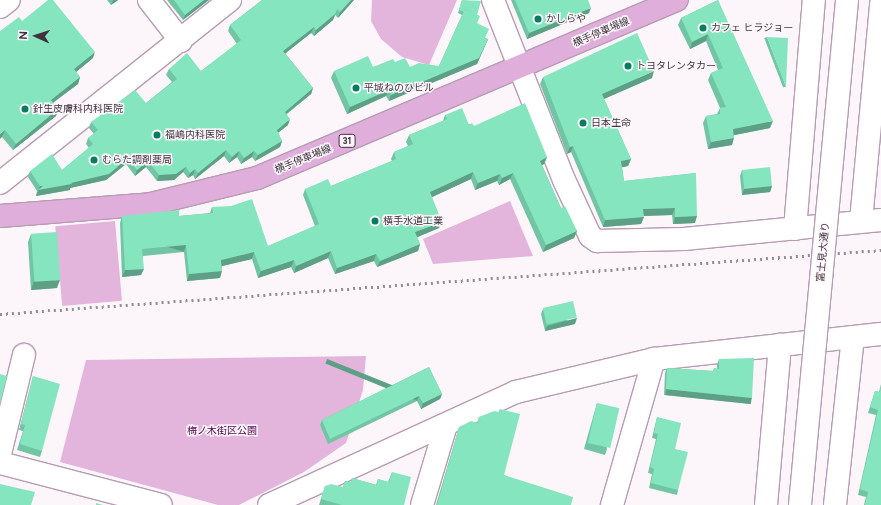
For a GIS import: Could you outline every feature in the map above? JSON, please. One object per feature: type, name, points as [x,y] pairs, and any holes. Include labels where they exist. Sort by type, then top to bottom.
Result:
[{"type":"main road","name":"横手停車場線","points":[[0,216],[151,204],[257,178],[677,0]]},
{"type":"street","points":[[0,7],[9,0]]},
{"type":"street","points":[[149,0],[181,41]]},
{"type":"street","points":[[0,183],[181,41],[230,0]]},
{"type":"street","points":[[493,0],[521,67],[564,180],[590,236],[597,241],[684,239],[871,221],[881,4]]},
{"type":"street","points":[[795,228],[814,0]]},
{"type":"street","name":"富士見大通り","points":[[800,505],[847,0]]},
{"type":"street","points":[[269,505],[516,392],[654,358],[881,334]]},
{"type":"street","points":[[836,505],[853,337]]},
{"type":"street","points":[[766,505],[780,345]]},
{"type":"street","points":[[0,454],[24,355]]},
{"type":"street","points":[[612,505],[654,358]]},
{"type":"street","points":[[422,505],[446,425]]},
{"type":"street","points":[[0,463],[161,505]]},
{"type":"green space","points":[[372,0],[457,0],[429,65],[402,57],[381,39],[371,21]]},
{"type":"green space","points":[[510,201],[533,256],[433,264],[423,239]]},
{"type":"green space","points":[[115,221],[122,301],[62,306],[55,226]]},
{"type":"green space","name":"梅ノ木街区公園","points":[[366,356],[363,390],[346,443],[304,472],[239,505],[218,505],[60,462],[86,360]]},
{"type":"building","points":[[48,0],[53,0],[95,52],[74,69],[80,77],[51,100],[58,109],[16,144],[5,130],[0,134],[0,31],[19,17],[22,21]]},
{"type":"building","points":[[174,0],[204,0],[185,15]]},
{"type":"building","points":[[262,0],[351,0],[340,12],[337,9],[335,14],[316,30],[314,27],[283,51],[313,88],[285,112],[290,119],[277,130],[282,141],[258,155],[254,151],[244,158],[239,151],[232,157],[226,150],[198,173],[195,169],[190,173],[186,167],[176,174],[159,175],[148,161],[137,170],[128,158],[109,174],[71,183],[72,184],[38,190],[43,186],[40,186],[30,171],[52,154],[62,170],[93,144],[88,138],[98,130],[91,122],[135,90],[146,103],[177,79],[169,69],[187,53],[201,71],[241,40],[230,25]]},
{"type":"building","points":[[462,0],[481,1],[477,15],[465,9],[464,12],[459,10]]},
{"type":"building","points":[[515,0],[588,0],[591,8],[529,33]]},
{"type":"building","points":[[718,0],[773,121],[733,129],[734,138],[711,142],[706,116],[720,114],[720,108],[726,107],[711,73],[723,68],[708,34],[692,42],[681,18]]},
{"type":"building","points":[[465,9],[480,16],[477,23],[489,29],[485,38],[488,39],[479,58],[391,95],[389,90],[350,107],[334,71],[368,56],[373,67],[393,59],[395,62],[405,58],[410,67],[419,63],[439,66]]},
{"type":"building","points":[[637,33],[654,71],[602,94],[631,159],[621,161],[624,181],[696,173],[697,216],[675,217],[675,208],[643,209],[644,217],[605,220],[573,146],[570,147],[543,77]]},
{"type":"building","points":[[767,37],[788,38],[786,87]]},
{"type":"building","points":[[525,103],[547,157],[540,161],[561,208],[565,206],[577,231],[546,245],[513,173],[502,178],[500,174],[478,183],[473,172],[430,192],[442,222],[415,232],[420,244],[380,261],[376,254],[337,268],[331,251],[296,266],[294,260],[261,271],[254,252],[221,260],[222,271],[189,274],[186,245],[142,249],[144,269],[125,270],[122,216],[179,210],[179,216],[213,213],[212,207],[231,206],[252,199],[268,246],[319,224],[305,189],[328,179],[331,186],[396,159],[394,152],[413,144],[409,135],[447,119],[445,115],[462,108],[469,125],[472,123],[474,126]]},
{"type":"building","points":[[770,167],[772,186],[744,189],[742,170]]},
{"type":"building","points":[[57,232],[60,280],[34,282],[31,234]]},
{"type":"building","points":[[573,301],[577,318],[547,325],[543,308]]},
{"type":"building","points":[[754,358],[752,398],[666,389],[667,368],[714,371],[714,368],[719,369],[719,359]]},
{"type":"building","points":[[429,367],[442,394],[423,403],[419,396],[330,439],[322,420]]},
{"type":"building","points":[[0,374],[7,376],[0,404]]},
{"type":"building","points":[[33,376],[60,384],[42,451],[20,444],[25,425],[21,424]]},
{"type":"building","points":[[881,386],[881,505],[865,505],[868,492],[860,489],[878,410],[870,407],[875,391],[880,392]]},
{"type":"building","points":[[597,403],[619,408],[610,448],[588,443]]},
{"type":"building","points":[[500,409],[520,414],[504,475],[573,497],[571,505],[437,505],[459,427],[471,421],[478,423],[479,417],[494,411],[499,412]]},
{"type":"building","points":[[657,417],[681,423],[675,449],[688,452],[678,490],[651,483],[654,469],[650,467],[658,434],[654,433]]},
{"type":"building","points":[[392,472],[411,477],[404,505],[342,505],[321,499],[325,486],[331,484],[343,487],[345,481],[351,482],[352,478],[377,485],[378,479],[389,482]]},
{"type":"building","points":[[0,484],[35,492],[31,505],[0,505]]},
{"type":"railway","points":[[0,314],[881,250]]},
{"type":"place","name":"かしらや","points":[[538,19]]},
{"type":"place","name":"カフェ ヒラジョー","points":[[703,28]]},
{"type":"place","name":"トヨタレンタカー","points":[[628,66]]},
{"type":"place","name":"平城ねのひビル","points":[[356,88]]},
{"type":"place","name":"針生皮膚科内科医院","points":[[25,109]]},
{"type":"place","name":"日本生命","points":[[583,123]]},
{"type":"place","name":"福嶋内科医院","points":[[157,135]]},
{"type":"place","name":"むらた調剤薬局","points":[[94,160]]},
{"type":"place","name":"横手水道工業","points":[[375,221]]}]
